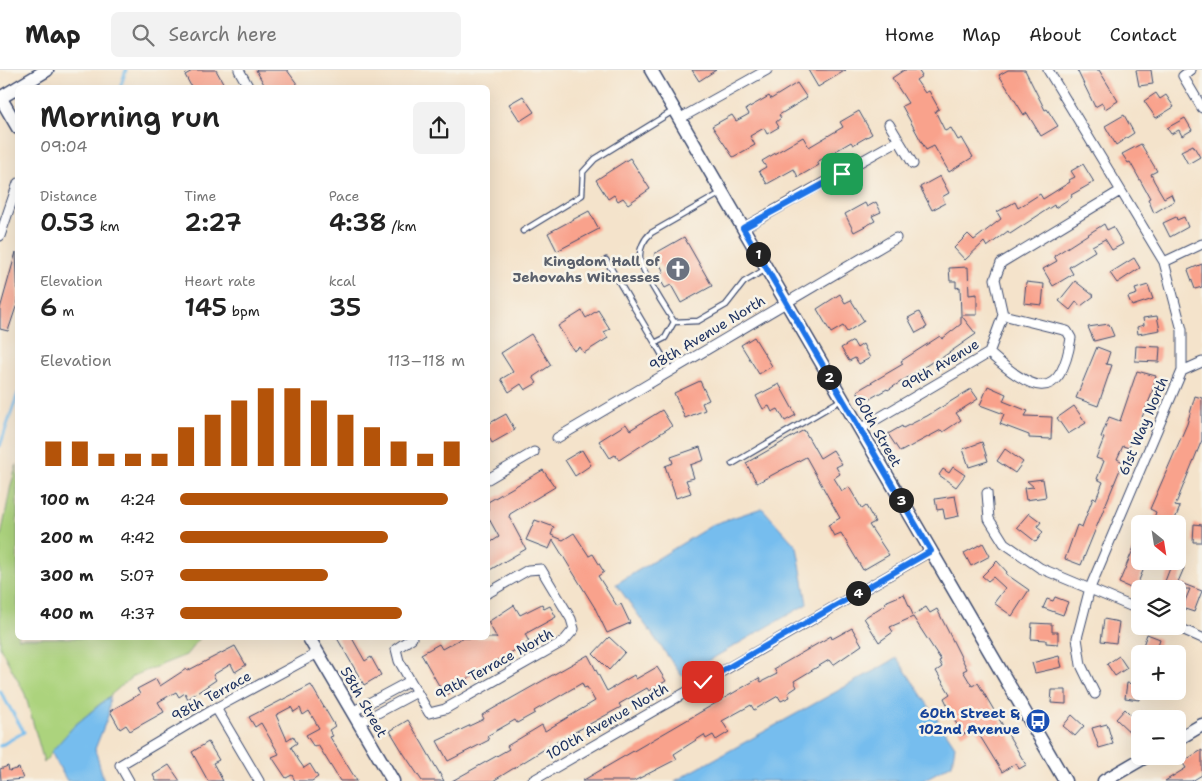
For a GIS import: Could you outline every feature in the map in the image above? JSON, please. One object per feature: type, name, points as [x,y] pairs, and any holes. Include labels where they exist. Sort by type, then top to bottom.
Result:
[{"type":"street","points":[[21,85],[47,70]]},
{"type":"street","points":[[239,70],[247,85]]},
{"type":"street","name":"60th Street","points":[[650,70],[1065,781]]},
{"type":"street","points":[[677,115],[767,70]]},
{"type":"street","name":"61st Way North","points":[[1048,70],[1164,262],[1182,330],[1182,370],[1090,588],[1077,638],[1081,665],[1095,694]]},
{"type":"street","points":[[1187,73],[1202,108]]},
{"type":"street","points":[[15,88],[0,97],[15,123]]},
{"type":"street","points":[[889,124],[913,164]]},
{"type":"street","points":[[743,228],[899,140]]},
{"type":"street","points":[[989,353],[1007,370],[1038,387],[1048,386],[1060,377],[1068,359],[1071,338],[1067,331],[1003,316],[995,279],[1001,263],[1120,190]]},
{"type":"street","points":[[0,236],[15,192]]},
{"type":"street","name":"98th Avenue North","points":[[557,438],[896,238]]},
{"type":"street","points":[[1164,262],[1202,244]]},
{"type":"street","name":"99th Avenue","points":[[860,429],[989,353],[1003,316]]},
{"type":"street","points":[[1182,370],[1202,362]]},
{"type":"street","points":[[490,478],[534,452]]},
{"type":"street","points":[[987,493],[989,519],[1004,543],[1040,568],[1131,606]]},
{"type":"street","name":"100th Avenue North","points":[[532,781],[931,551]]},
{"type":"street","name":"99th Terrace North","points":[[409,640],[396,649],[410,681],[429,713],[446,709],[564,641],[574,629],[571,619],[541,569],[528,570],[490,592]]},
{"type":"street","points":[[1186,631],[1202,638]]},
{"type":"street","name":"58th Street","points":[[311,640],[393,781]]},
{"type":"street","name":"98th Terrace","points":[[130,781],[120,765],[216,708],[318,652]]},
{"type":"street","points":[[352,712],[410,681]]},
{"type":"street","points":[[359,723],[417,692]]},
{"type":"street","points":[[216,708],[259,781]]},
{"type":"street","points":[[1186,734],[1202,724]]},
{"type":"street","points":[[1104,781],[1132,765]]},
{"type":"lane","points":[[523,231],[582,196],[583,172],[595,159],[677,115]]},
{"type":"lane","points":[[674,322],[641,264],[641,248],[645,239],[651,234],[722,193]]},
{"type":"lane","points":[[606,260],[671,371]]},
{"type":"lane","points":[[674,322],[698,321],[726,305],[744,282],[767,269]]},
{"type":"lane","points":[[655,343],[666,338],[674,322]]},
{"type":"lane","points":[[732,464],[842,400]]},
{"type":"green space","points":[[15,471],[15,640],[198,640],[186,655],[133,676],[74,726],[44,762],[25,694],[0,647],[0,542]]},
{"type":"water","points":[[762,508],[797,547],[807,604],[682,676],[616,584],[714,524]]},
{"type":"water","points":[[897,658],[955,746],[952,764],[922,781],[675,781]]},
{"type":"water","points":[[110,696],[108,716],[95,749],[104,781],[67,781],[51,752],[74,726]]},
{"type":"building","points":[[194,70],[216,70],[224,85],[190,85],[185,75]]},
{"type":"building","points":[[256,70],[287,70],[298,85],[264,85]]},
{"type":"building","points":[[692,70],[716,70],[699,81]]},
{"type":"building","points":[[808,70],[846,70],[818,87]]},
{"type":"building","points":[[904,70],[918,70],[922,76],[916,80],[925,93],[929,91],[939,109],[935,111],[945,131],[951,128],[958,140],[962,138],[973,157],[949,172],[934,146],[926,150],[902,106],[908,103],[892,78]]},
{"type":"building","points":[[1008,70],[1025,70],[1045,110],[1047,109],[1058,126],[1041,136],[1027,113],[1024,115],[999,75]]},
{"type":"building","points":[[1077,70],[1099,70],[1118,101],[1105,109],[1102,103],[1095,107]]},
{"type":"building","points":[[1136,70],[1151,70],[1153,84],[1139,86]]},
{"type":"building","points":[[797,83],[807,98],[779,115],[781,118],[776,122],[779,127],[767,134],[764,128],[750,136],[755,145],[733,157],[712,126],[732,115],[736,121],[749,114],[746,109],[769,96],[771,99]]},
{"type":"building","points":[[1156,93],[1160,99],[1166,95],[1174,107],[1156,118],[1144,101]]},
{"type":"building","points":[[523,96],[534,112],[520,121],[509,104]]},
{"type":"building","points":[[859,111],[872,134],[853,145],[851,142],[817,162],[819,165],[798,177],[794,169],[767,184],[759,171],[766,167],[762,161],[803,137],[809,147],[843,127],[840,122]]},
{"type":"building","points":[[1124,115],[1134,133],[1116,145],[1105,126]]},
{"type":"building","points":[[1185,118],[1192,130],[1182,136],[1179,130],[1171,134],[1167,128]]},
{"type":"building","points":[[1141,144],[1157,171],[1151,174],[1154,181],[1164,198],[1171,194],[1174,201],[1154,213],[1148,199],[1150,198],[1130,162],[1128,163],[1122,154]]},
{"type":"building","points":[[1193,145],[1200,157],[1188,164],[1181,151]]},
{"type":"building","points":[[630,158],[650,189],[628,204],[623,198],[618,201],[614,195],[608,199],[596,180]]},
{"type":"building","points":[[1083,164],[1094,182],[1071,195],[1072,197],[1055,208],[1054,205],[1010,234],[1008,231],[987,247],[984,242],[965,260],[954,248],[968,234],[974,240],[1001,219],[997,212],[1015,202],[1018,208],[1040,194],[1043,199],[1070,182],[1069,180],[1075,177],[1071,171]]},
{"type":"building","points":[[940,176],[949,193],[942,197],[945,203],[932,210],[920,187]]},
{"type":"building","points":[[876,202],[881,212],[872,216],[875,221],[854,232],[845,214],[865,203],[867,207]]},
{"type":"building","points":[[589,211],[599,229],[557,251],[548,233]]},
{"type":"building","points":[[1176,217],[1177,220],[1184,217],[1188,227],[1170,237],[1163,223]]},
{"type":"building","points":[[1104,224],[1107,230],[1113,227],[1123,244],[1112,250],[1105,239],[1092,246],[1095,251],[1069,267],[1073,274],[1053,286],[1043,269],[1057,261],[1054,256]]},
{"type":"building","name":"Kingdom Hall of Jehovahs Witnesses","points":[[684,237],[712,286],[681,303],[671,285],[665,288],[658,276],[664,272],[654,254]]},
{"type":"building","points":[[15,256],[15,310],[8,331],[0,329],[0,309]]},
{"type":"building","points":[[1134,258],[1140,268],[1117,283],[1110,273]]},
{"type":"building","points":[[1202,264],[1202,287],[1195,289],[1188,270]]},
{"type":"building","points":[[968,267],[969,295],[977,294],[977,315],[961,315],[960,287],[956,288],[956,281],[950,281],[949,268]]},
{"type":"building","points":[[1075,281],[1094,296],[1081,306],[1076,302],[1070,310],[1059,301]]},
{"type":"building","points":[[1026,282],[1044,284],[1042,305],[1024,303]]},
{"type":"building","points":[[1148,285],[1153,299],[1132,306],[1128,297],[1137,294],[1135,289]]},
{"type":"building","points":[[840,294],[845,303],[851,300],[864,321],[847,332],[843,326],[831,333],[817,309]]},
{"type":"building","points":[[598,310],[610,329],[604,332],[608,338],[584,353],[580,347],[574,351],[558,326],[582,311],[586,318]]},
{"type":"building","points":[[919,312],[927,327],[916,333],[908,318]]},
{"type":"building","points":[[961,315],[976,334],[933,364],[932,362],[888,390],[864,402],[857,391],[903,364],[901,361],[940,336],[942,339],[961,324]]},
{"type":"building","points":[[1157,316],[1160,330],[1138,334],[1137,327],[1144,325],[1143,318]]},
{"type":"building","points":[[1109,324],[1114,336],[1094,341],[1088,327]]},
{"type":"building","points":[[531,334],[551,365],[533,377],[537,383],[525,390],[521,384],[509,392],[501,379],[513,372],[501,353]]},
{"type":"building","points":[[754,337],[772,366],[759,374],[741,345]]},
{"type":"building","points":[[853,341],[857,348],[863,344],[870,358],[859,364],[855,358],[849,361],[841,348]]},
{"type":"building","points":[[1136,346],[1160,347],[1159,362],[1135,361]]},
{"type":"building","points":[[1097,347],[1110,352],[1106,364],[1112,365],[1098,406],[1076,398]]},
{"type":"building","points":[[1137,371],[1156,376],[1151,396],[1129,448],[1123,446],[1117,459],[1123,462],[1081,565],[1065,559],[1077,525],[1082,527],[1093,498],[1096,499],[1103,482],[1097,479],[1104,461],[1096,458],[1104,438],[1101,437],[1109,417],[1120,421]]},
{"type":"building","points":[[700,381],[709,400],[702,403],[705,410],[685,418],[674,393]]},
{"type":"building","points":[[779,384],[796,415],[785,421],[778,409],[772,412],[769,406],[763,409],[756,396]]},
{"type":"building","points":[[988,386],[1006,394],[1003,401],[1028,411],[1025,416],[1052,417],[1051,439],[1029,438],[1029,435],[1000,424],[1004,414],[980,405]]},
{"type":"building","points":[[971,389],[978,399],[956,413],[961,420],[943,432],[941,430],[900,452],[888,434],[927,416]]},
{"type":"building","points":[[1195,396],[1202,398],[1202,440],[1175,506],[1180,507],[1177,515],[1155,515],[1156,512],[1150,509],[1187,424]]},
{"type":"building","points":[[1074,406],[1086,423],[1068,434],[1057,418]]},
{"type":"building","points":[[662,410],[672,426],[619,460],[615,455],[610,458],[599,441],[626,424],[630,430]]},
{"type":"building","points":[[506,414],[515,430],[492,443],[490,439],[490,423]]},
{"type":"building","points":[[804,430],[820,458],[833,450],[842,464],[836,467],[840,474],[834,478],[842,491],[849,487],[862,509],[866,506],[875,522],[869,525],[889,555],[863,570],[841,533],[834,536],[828,525],[840,518],[806,457],[757,483],[746,463]]},
{"type":"building","points":[[982,442],[988,461],[969,467],[963,449]]},
{"type":"building","points":[[700,447],[704,460],[690,465],[694,478],[686,480],[691,493],[676,498],[665,466],[673,463],[671,457]]},
{"type":"building","points":[[1005,449],[1023,462],[1015,473],[997,461]]},
{"type":"building","points":[[582,450],[591,465],[575,476],[565,460]]},
{"type":"building","points":[[953,467],[965,475],[956,487],[939,475],[943,469],[949,473]]},
{"type":"building","points":[[543,470],[555,487],[510,514],[509,517],[526,549],[490,570],[490,543],[499,537],[490,521],[490,501]]},
{"type":"building","points":[[1043,479],[1046,497],[1026,500],[1024,488],[1034,487],[1027,481]]},
{"type":"building","points":[[955,496],[959,516],[945,519],[943,509],[937,510],[935,499]]},
{"type":"building","points":[[1029,513],[1041,522],[1037,527],[1043,532],[1036,542],[1017,527]]},
{"type":"building","points":[[535,520],[554,527],[551,535],[563,540],[574,533],[589,556],[593,554],[604,572],[598,576],[617,606],[621,604],[630,623],[607,633],[595,608],[553,540],[549,549],[526,540]]},
{"type":"building","points":[[1194,524],[1202,525],[1202,542],[1193,542]]},
{"type":"building","points":[[983,543],[990,556],[971,566],[964,553]]},
{"type":"building","points":[[1131,554],[1131,570],[1143,570],[1139,580],[1131,580],[1131,588],[1119,583]]},
{"type":"building","points":[[997,561],[1007,572],[1006,574],[1029,590],[1012,616],[994,603],[1005,588],[993,577],[988,581],[982,576]]},
{"type":"building","points":[[1169,570],[1183,570],[1179,580],[1165,580]]},
{"type":"building","points":[[1186,585],[1202,591],[1194,612],[1186,609],[1186,598],[1190,589],[1186,589]]},
{"type":"building","points":[[904,594],[913,615],[926,607],[930,613],[937,609],[967,669],[963,671],[972,686],[978,683],[1026,765],[1019,769],[1016,763],[1002,772],[975,728],[962,735],[944,698],[950,694],[936,671],[942,667],[939,661],[941,660],[913,617],[890,627],[893,632],[879,642],[864,618],[886,604],[885,602]]},
{"type":"building","points":[[1055,597],[1068,602],[1063,615],[1043,608],[1047,599],[1053,601]]},
{"type":"building","points":[[542,604],[544,609],[550,606],[556,617],[525,634],[529,642],[461,682],[463,685],[445,696],[421,654],[439,644],[442,649],[458,640],[490,640],[490,638],[497,638],[490,626],[490,621],[514,605],[520,615]]},
{"type":"building","points":[[1104,619],[1119,622],[1116,643],[1101,641]]},
{"type":"building","points":[[1032,623],[1052,624],[1052,632],[1058,632],[1058,644],[1046,643],[1046,640],[1031,639]]},
{"type":"building","points":[[852,628],[862,645],[833,665],[829,660],[794,681],[797,687],[788,693],[790,697],[781,701],[778,696],[754,710],[751,705],[722,721],[729,732],[716,740],[713,735],[706,739],[704,735],[674,754],[677,759],[634,781],[582,781],[759,678],[761,682],[777,674],[774,669],[831,636],[832,639]]},
{"type":"building","points":[[1147,635],[1160,639],[1158,645],[1143,645]]},
{"type":"building","points":[[609,637],[625,652],[609,670],[593,654]]},
{"type":"building","points":[[338,640],[353,640],[365,661],[371,657],[381,675],[364,685]]},
{"type":"building","points":[[235,646],[246,665],[235,672],[231,664],[213,675],[216,680],[188,699],[185,693],[179,697],[176,692],[158,702],[164,712],[130,731],[126,725],[120,729],[110,711],[140,694],[137,689],[156,679],[160,686],[186,669],[187,671]]},
{"type":"building","points":[[588,655],[607,691],[634,675],[636,679],[657,667],[666,681],[649,691],[647,688],[619,704],[621,707],[553,744],[493,781],[452,781],[509,749],[507,746],[542,725],[545,731],[595,701],[587,687],[584,688],[582,683],[534,711],[535,713],[517,723],[515,720],[487,736],[489,740],[448,761],[437,741],[484,719],[482,715]]},
{"type":"building","points":[[1059,656],[1062,667],[1035,673],[1032,663]]},
{"type":"building","points":[[1119,656],[1127,668],[1115,676],[1107,664]]},
{"type":"building","points":[[1127,683],[1131,684],[1131,699],[1125,698]]},
{"type":"building","points":[[311,685],[335,726],[329,730],[333,736],[330,737],[357,781],[340,781],[318,745],[314,747],[306,735],[319,728],[309,711],[303,715],[300,708],[294,712],[291,707],[276,715],[287,740],[293,736],[297,743],[291,747],[299,761],[304,768],[310,764],[318,777],[312,781],[295,781],[292,775],[286,778],[272,757],[279,754],[261,723],[255,727],[249,717]]},
{"type":"building","points":[[1052,690],[1066,690],[1066,704],[1051,703]]},
{"type":"building","points":[[1125,709],[1131,715],[1131,733],[1116,719]]},
{"type":"building","points":[[1072,715],[1084,726],[1075,736],[1063,726]]},
{"type":"building","points":[[408,720],[444,781],[422,781],[390,731]]},
{"type":"building","points":[[1107,724],[1113,744],[1099,748],[1092,728]]},
{"type":"building","points":[[208,742],[219,760],[213,763],[223,781],[208,781],[192,752]]},
{"type":"building","points":[[1202,750],[1202,775],[1192,781],[1165,781],[1186,768],[1184,765],[1186,765],[1186,760]]},
{"type":"building","points":[[169,765],[180,781],[156,781],[153,775]]},
{"type":"building","points":[[8,766],[9,771],[19,768],[23,779],[1,781],[0,769]]},
{"type":"waterway","points":[[121,85],[126,70]]},
{"type":"waterway","points":[[0,446],[15,402]]},
{"type":"waterway","points":[[0,691],[24,732],[0,746]]},
{"type":"place","name":"Kingdom Hall of Jehovahs Witnesses","points":[[678,269]]},
{"type":"place","name":"60th Street & 102nd Avenue","points":[[1038,721]]},
{"type":"route","points":[[703,682],[931,551],[743,228],[842,174]]}]
